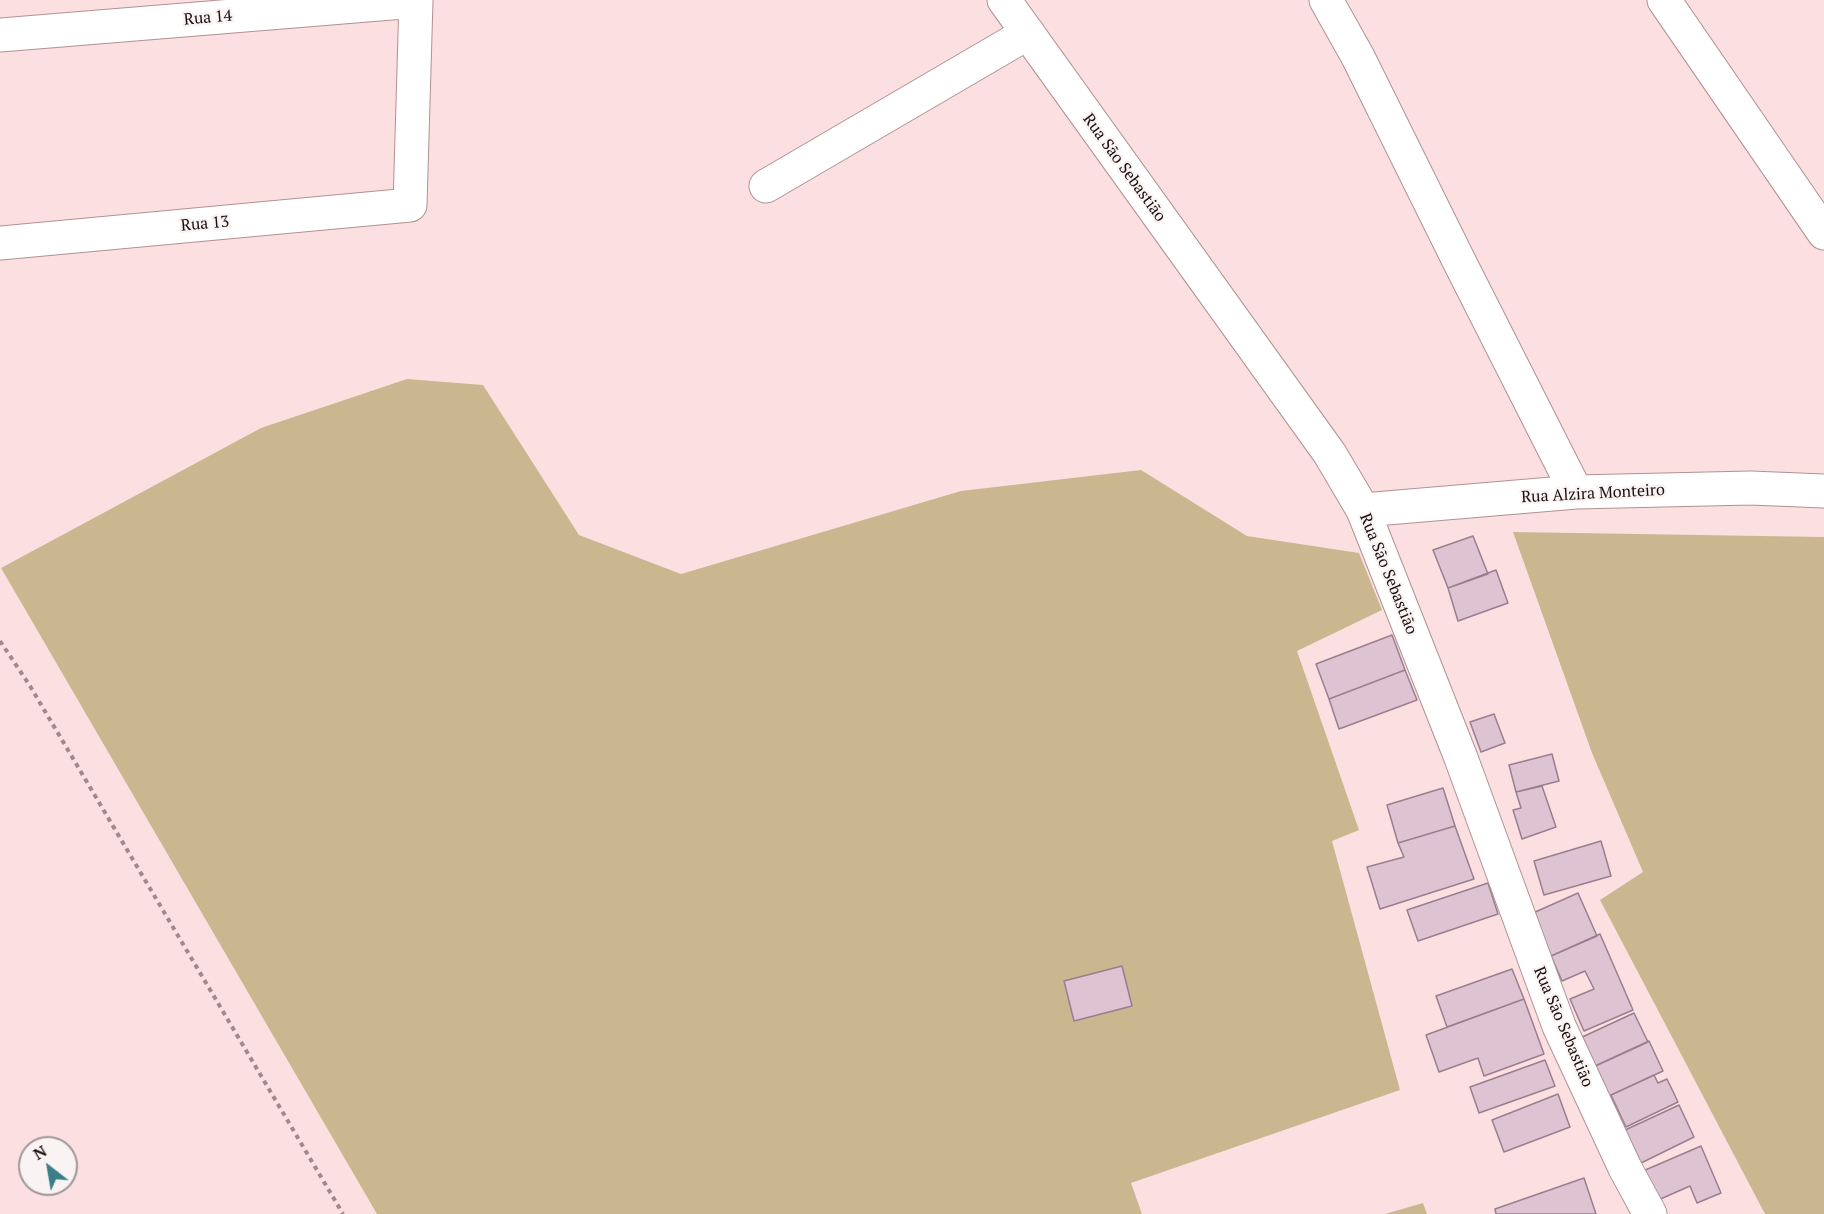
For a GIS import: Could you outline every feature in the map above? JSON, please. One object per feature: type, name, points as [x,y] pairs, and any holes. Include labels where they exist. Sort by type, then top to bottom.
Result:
[{"type":"street","name":"Rua São Sebastião","points":[[1004,0],[1330,454],[1363,510],[1461,758],[1559,1026],[1625,1168],[1650,1214]]},
{"type":"street","points":[[1326,0],[1358,57],[1576,492]]},
{"type":"street","points":[[1664,0],[1824,233]]},
{"type":"street","name":"Rua 14","points":[[0,35],[416,1]]},
{"type":"street","name":"Rua 13","points":[[0,243],[410,205],[416,1]]},
{"type":"street","points":[[766,186],[1028,33]]},
{"type":"street","name":"Rua Alzira Monteiro","points":[[1363,510],[1576,492],[1751,488],[1824,491]]},
{"type":"path","points":[[0,641],[30,686],[343,1214]]},
{"type":"shaded area","points":[[407,379],[483,385],[579,535],[681,574],[961,491],[1141,470],[1247,536],[1359,553],[1382,610],[1297,651],[1359,830],[1332,841],[1400,1090],[1131,1183],[1142,1214],[377,1214],[1,568],[261,428]]},
{"type":"shaded area","points":[[1513,532],[1824,537],[1824,1214],[1765,1214],[1600,900],[1643,872],[1592,753]]},
{"type":"shaded area","points":[[1423,1203],[1427,1214],[1385,1214]]},
{"type":"building","points":[[1473,536],[1488,574],[1448,588],[1433,550]]},
{"type":"building","points":[[1496,570],[1508,603],[1458,621],[1448,588]]},
{"type":"building","points":[[1392,635],[1405,670],[1329,699],[1316,664]]},
{"type":"building","points":[[1405,670],[1417,700],[1339,729],[1329,699]]},
{"type":"building","points":[[1494,714],[1505,743],[1481,752],[1470,722]]},
{"type":"building","points":[[1552,754],[1559,781],[1516,792],[1509,765]]},
{"type":"building","points":[[1542,786],[1556,827],[1522,839],[1513,810],[1521,808],[1516,792]]},
{"type":"building","points":[[1443,788],[1455,826],[1398,843],[1387,805]]},
{"type":"building","points":[[1455,826],[1474,879],[1380,909],[1367,867],[1404,857],[1398,843]]},
{"type":"building","points":[[1601,841],[1611,876],[1544,895],[1534,861]]},
{"type":"building","points":[[1488,883],[1498,914],[1418,941],[1407,910]]},
{"type":"building","points":[[1578,893],[1597,936],[1551,956],[1533,913]]},
{"type":"building","points":[[1600,934],[1633,1010],[1584,1031],[1570,999],[1594,989],[1585,971],[1562,981],[1551,956]]},
{"type":"building","points":[[1122,966],[1132,1006],[1074,1021],[1064,981]]},
{"type":"building","points":[[1512,969],[1524,999],[1447,1027],[1436,996]]},
{"type":"building","points":[[1524,999],[1544,1054],[1484,1076],[1478,1058],[1439,1072],[1426,1035]]},
{"type":"building","points":[[1634,1013],[1648,1042],[1591,1068],[1578,1039]]},
{"type":"building","points":[[1649,1041],[1663,1071],[1609,1096],[1595,1066]]},
{"type":"building","points":[[1545,1060],[1555,1086],[1479,1113],[1470,1087]]},
{"type":"building","points":[[1654,1075],[1658,1083],[1667,1079],[1678,1102],[1626,1127],[1611,1095]]},
{"type":"building","points":[[1558,1094],[1570,1127],[1504,1152],[1492,1120]]},
{"type":"building","points":[[1679,1105],[1694,1137],[1639,1164],[1623,1131]]},
{"type":"building","points":[[1701,1146],[1721,1193],[1697,1203],[1690,1186],[1656,1201],[1643,1171]]},
{"type":"building","points":[[1584,1178],[1596,1214],[1496,1214],[1495,1209]]}]
